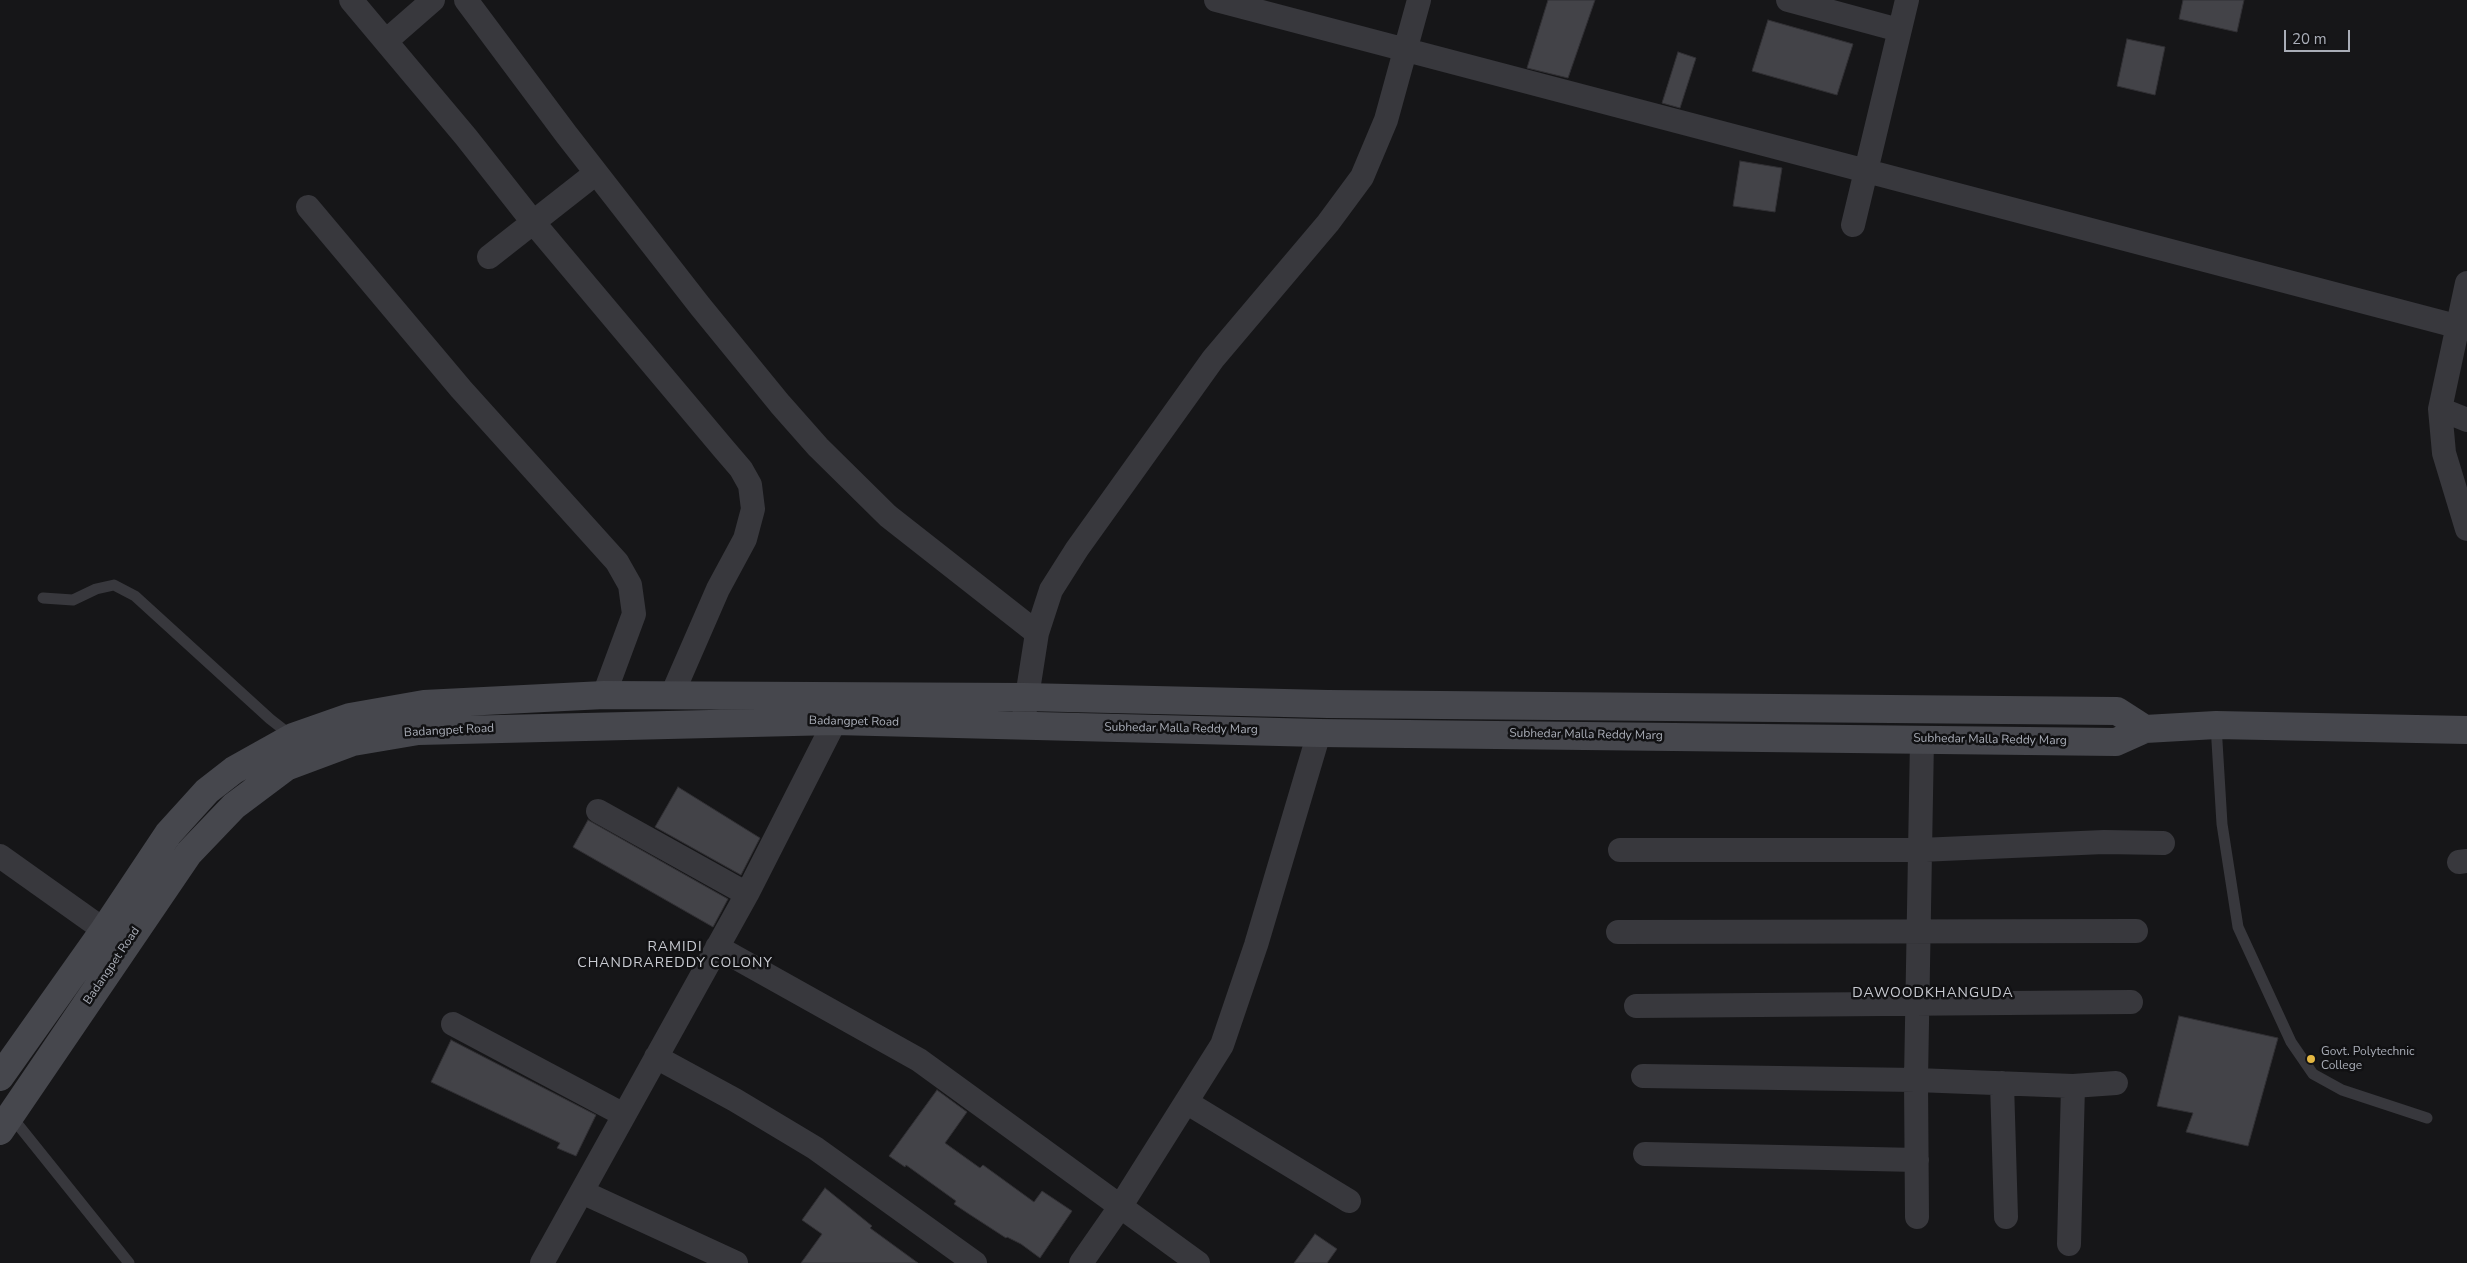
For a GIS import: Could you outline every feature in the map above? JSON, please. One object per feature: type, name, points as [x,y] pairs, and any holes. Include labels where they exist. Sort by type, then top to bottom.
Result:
[{"type":"main road","name":"Badangpet Road","points":[[0,1077],[104,930],[168,834],[207,791],[234,770],[293,737],[350,718],[424,704],[604,695],[671,697],[1026,698]]},
{"type":"main road","points":[[1026,698],[1358,704],[2117,711],[2145,729]]},
{"type":"main road","name":"Badangpet Road","points":[[5,1123],[189,853],[234,806],[286,768],[353,742],[418,730],[835,721],[1023,725]]},
{"type":"main road","name":"Subhedar Malla Reddy Marg","points":[[1023,725],[1320,733],[1922,738],[2116,742],[2145,729],[2216,725],[2467,730]]},
{"type":"street","points":[[351,0],[533,222],[724,448],[741,469],[750,485],[753,509],[745,539],[718,589],[671,697]]},
{"type":"street","points":[[386,41],[433,0]]},
{"type":"street","points":[[466,0],[596,173],[700,306],[818,447],[888,516],[1037,633]]},
{"type":"street","points":[[1216,0],[2462,328]]},
{"type":"street","points":[[1023,725],[1037,633],[1052,590],[1088,533],[1213,359],[1328,223],[1362,176],[1386,120],[1419,0]]},
{"type":"street","points":[[1788,0],[1899,30]]},
{"type":"street","points":[[1853,225],[1907,0]]},
{"type":"street","points":[[489,257],[596,173]]},
{"type":"street","points":[[308,207],[461,389],[617,562],[630,585],[634,614],[604,695]]},
{"type":"street","points":[[2467,283],[2462,328],[2440,409],[2444,453],[2467,529]]},
{"type":"street","points":[[2440,409],[2467,420]]},
{"type":"street","points":[[542,1263],[747,894],[835,721]]},
{"type":"street","points":[[1081,1263],[1120,1207],[1222,1045],[1256,946],[1320,733]]},
{"type":"street","points":[[1917,1217],[1916,1080],[1922,738]]},
{"type":"street","points":[[598,811],[747,894]]},
{"type":"street","points":[[1620,850],[1920,850],[2104,842],[2163,843]]},
{"type":"street","points":[[0,856],[104,930]]},
{"type":"street","points":[[1618,932],[2136,931]]},
{"type":"street","points":[[717,947],[919,1060],[1198,1263]]},
{"type":"street","points":[[1636,1006],[2131,1002]]},
{"type":"street","points":[[453,1024],[624,1115]]},
{"type":"street","points":[[656,1057],[815,1148],[975,1263]]},
{"type":"street","points":[[1643,1076],[1916,1080],[2073,1086],[2116,1083]]},
{"type":"street","points":[[2002,1083],[2006,1217]]},
{"type":"street","points":[[2069,1244],[2073,1086]]},
{"type":"street","points":[[1186,1102],[1348,1201]]},
{"type":"street","points":[[1644,1154],[1917,1160]]},
{"type":"street","points":[[582,1192],[736,1263]]},
{"type":"lane","points":[[42,598],[73,600],[96,589],[114,585],[135,596],[270,719],[293,737]]},
{"type":"lane","points":[[2216,725],[2222,824],[2238,927],[2291,1042],[2313,1074],[2342,1090],[2426,1118]]},
{"type":"lane","points":[[5,1123],[129,1263]]},
{"type":"building","points":[[1548,0],[1595,0],[1568,78],[1527,68]]},
{"type":"building","points":[[2183,0],[2244,0],[2237,32],[2179,19]]},
{"type":"building","points":[[1768,20],[1853,44],[1837,95],[1752,71]]},
{"type":"building","points":[[2127,39],[2165,47],[2155,95],[2117,86]]},
{"type":"building","points":[[1678,52],[1696,58],[1680,108],[1662,103]]},
{"type":"building","points":[[1740,161],[1782,168],[1775,212],[1733,206]]},
{"type":"building","points":[[678,787],[760,838],[741,875],[655,827]]},
{"type":"building","points":[[588,820],[728,899],[713,927],[573,847]]},
{"type":"building","points":[[2179,1016],[2278,1038],[2248,1146],[2186,1132],[2193,1113],[2157,1106]]},
{"type":"building","points":[[451,1040],[596,1115],[576,1156],[557,1148],[560,1143],[431,1082]]},
{"type":"building","points":[[937,1090],[967,1112],[945,1143],[980,1168],[983,1165],[1034,1202],[1042,1191],[1072,1211],[1040,1258],[1021,1244],[1006,1238],[954,1204],[956,1201],[906,1165],[905,1167],[889,1156]]},
{"type":"building","points":[[825,1188],[872,1226],[870,1228],[918,1263],[801,1263],[822,1234],[802,1220]]},
{"type":"building","points":[[1315,1234],[1337,1249],[1327,1263],[1294,1263]]},
{"type":"place","name":"Govt. Polytechnic College","points":[[2311,1059]]},
{"type":"district","name":"RAMIDI CHANDRAREDDY COLONY","points":[[675,956]]},
{"type":"district","name":"DAWOODKHANGUDA","points":[[1933,994]]}]
